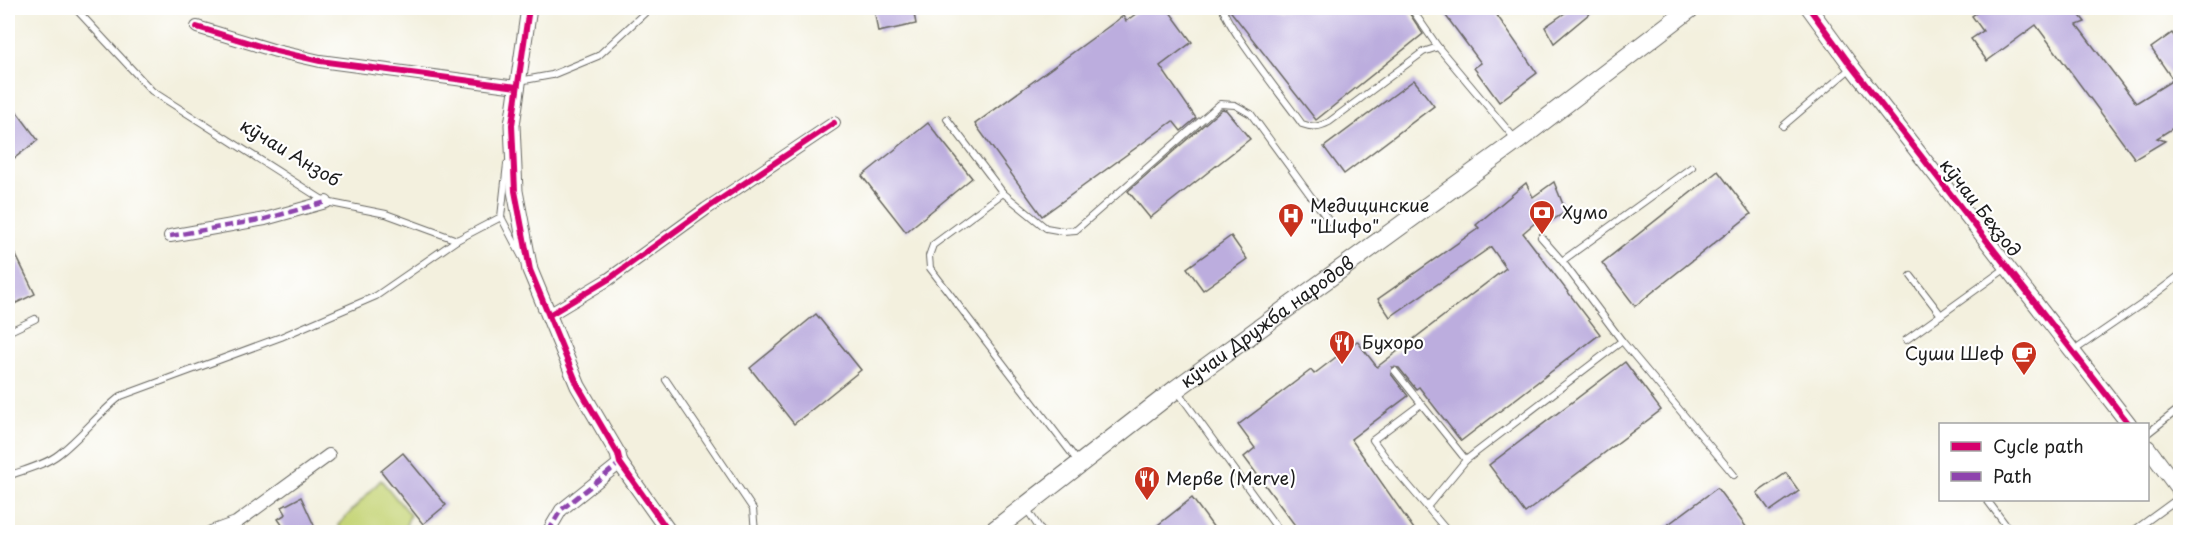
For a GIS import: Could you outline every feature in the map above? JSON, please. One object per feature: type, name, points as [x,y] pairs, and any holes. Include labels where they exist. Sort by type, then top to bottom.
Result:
[{"type":"main road","name":"кӯчаи Дружба народов","points":[[992,532],[1176,389],[1517,141],[1691,8]]},
{"type":"street","points":[[529,8],[512,125],[515,191],[530,270],[578,386],[618,454],[620,464],[669,532]]},
{"type":"street","name":"кӯчаи Беҳзод","points":[[1809,8],[1852,68],[2128,423]]},
{"type":"street","points":[[197,27],[276,51],[320,61],[518,84]]},
{"type":"street","points":[[549,315],[609,279],[706,209],[834,123]]},
{"type":"street","points":[[170,236],[265,219],[326,202]]},
{"type":"street","points":[[2149,449],[2181,491]]},
{"type":"street","points":[[211,532],[240,528],[329,455]]},
{"type":"street","points":[[548,532],[561,510],[620,464]]},
{"type":"lane","name":"кӯчаи Анзоб","points":[[75,8],[152,91],[326,202],[386,214],[457,240]]},
{"type":"lane","points":[[518,84],[552,75],[598,56],[650,8]]},
{"type":"lane","points":[[1223,8],[1233,28],[1302,124],[1310,127],[1319,127],[1329,122],[1423,52],[1438,46]]},
{"type":"lane","points":[[1411,8],[1438,46],[1517,141]]},
{"type":"lane","points":[[1783,126],[1852,68]]},
{"type":"lane","points":[[947,119],[1003,193],[1046,228],[1063,231],[1076,230],[1220,104],[1235,105],[1251,114],[1329,221]]},
{"type":"lane","points":[[512,125],[501,217],[530,270]]},
{"type":"lane","points":[[1562,261],[1692,167]]},
{"type":"lane","points":[[1003,193],[933,245],[929,256],[930,268],[1079,463]]},
{"type":"lane","points":[[8,476],[50,460],[60,453],[106,408],[122,396],[217,359],[281,338],[376,296],[457,240],[501,217]]},
{"type":"lane","points":[[1541,237],[1562,261],[1622,341],[1734,475]]},
{"type":"lane","points":[[1906,340],[2007,267]]},
{"type":"lane","points":[[2072,352],[2181,275]]},
{"type":"lane","points":[[1911,276],[1941,315]]},
{"type":"lane","points":[[8,332],[35,319]]},
{"type":"lane","points":[[1427,507],[1466,460],[1622,341]]},
{"type":"lane","points":[[1395,371],[1466,460]]},
{"type":"lane","points":[[666,380],[753,509],[755,532]]},
{"type":"lane","points":[[1176,389],[1280,532]]},
{"type":"lane","points":[[1421,404],[1373,441],[1448,532]]},
{"type":"lane","points":[[2149,432],[2181,408]]},
{"type":"lane","points":[[2132,532],[2181,497]]},
{"type":"lane","points":[[1988,501],[2011,532]]},
{"type":"lane","points":[[1024,506],[1042,532]]},
{"type":"green space","points":[[381,480],[410,515],[405,528],[399,532],[343,532],[338,525]]},
{"type":"building","points":[[874,8],[913,8],[916,24],[878,32]]},
{"type":"building","points":[[1144,8],[1167,8],[1192,42],[1160,66],[1196,118],[1181,131],[1173,121],[1042,216],[975,124],[1123,16],[1126,21]]},
{"type":"building","points":[[1228,8],[1406,8],[1423,34],[1316,120]]},
{"type":"building","points":[[1450,8],[1492,8],[1537,73],[1499,102],[1474,68],[1481,63],[1443,12]]},
{"type":"building","points":[[1572,8],[1596,8],[1554,43],[1545,27]]},
{"type":"building","points":[[1983,8],[2074,8],[2085,22],[2077,25],[2136,103],[2173,80],[2151,48],[2172,33],[2181,46],[2181,123],[2157,138],[2165,141],[2135,159],[2036,25],[1987,61],[1971,39],[1983,31],[1972,16]]},
{"type":"building","points":[[1414,80],[1434,106],[1344,174],[1324,147]]},
{"type":"building","points":[[8,100],[38,140],[8,163]]},
{"type":"building","points":[[1222,109],[1226,110],[1250,139],[1150,218],[1128,191]]},
{"type":"building","points":[[928,123],[972,178],[906,232],[862,176]]},
{"type":"building","points":[[1718,171],[1751,214],[1635,306],[1602,263]]},
{"type":"building","points":[[1554,182],[1566,212],[1546,224],[1543,216],[1523,233],[1600,334],[1461,441],[1419,387],[1416,389],[1399,368],[1392,367],[1391,374],[1408,396],[1351,439],[1416,532],[1300,532],[1244,457],[1255,448],[1238,425],[1311,370],[1314,374],[1357,341],[1377,367],[1506,268],[1491,247],[1390,317],[1378,299],[1479,228],[1476,225],[1526,183],[1533,197]]},
{"type":"building","points":[[1231,236],[1247,259],[1203,290],[1187,268]]},
{"type":"building","points":[[8,239],[35,294],[8,307]]},
{"type":"building","points":[[816,314],[861,370],[794,424],[750,368]]},
{"type":"building","points":[[1625,362],[1661,410],[1525,513],[1489,465]]},
{"type":"building","points":[[403,453],[446,505],[423,524],[381,471]]},
{"type":"building","points":[[1786,473],[1799,491],[1770,511],[1757,493]]},
{"type":"building","points":[[1717,488],[1750,532],[1658,532]]},
{"type":"building","points":[[301,497],[317,532],[287,532],[278,519],[286,514],[282,507]]},
{"type":"building","points":[[1192,498],[1217,532],[1149,532]]},
{"type":"marked path","points":[[170,236],[265,219],[326,202]]},
{"type":"marked path","points":[[548,532],[561,510],[620,463]]},
{"type":"cycle path","points":[[529,8],[512,125],[515,191],[530,270],[578,386],[618,454],[620,463],[669,532]]},
{"type":"cycle path","points":[[1809,8],[1852,67],[2128,423]]},
{"type":"cycle path","points":[[197,27],[276,51],[320,61],[517,87]]},
{"type":"cycle path","points":[[549,315],[609,279],[706,209],[834,123]]},
{"type":"place","name":"Хумо","points":[[1542,236]]},
{"type":"place","name":"Медицинские \"Шифо\"","points":[[1291,239]]},
{"type":"place","name":"Бухоро","points":[[1342,366]]},
{"type":"place","name":"Суши Шеф","points":[[2024,377]]},
{"type":"place","name":"Мерве (Merve)","points":[[1147,502]]}]
